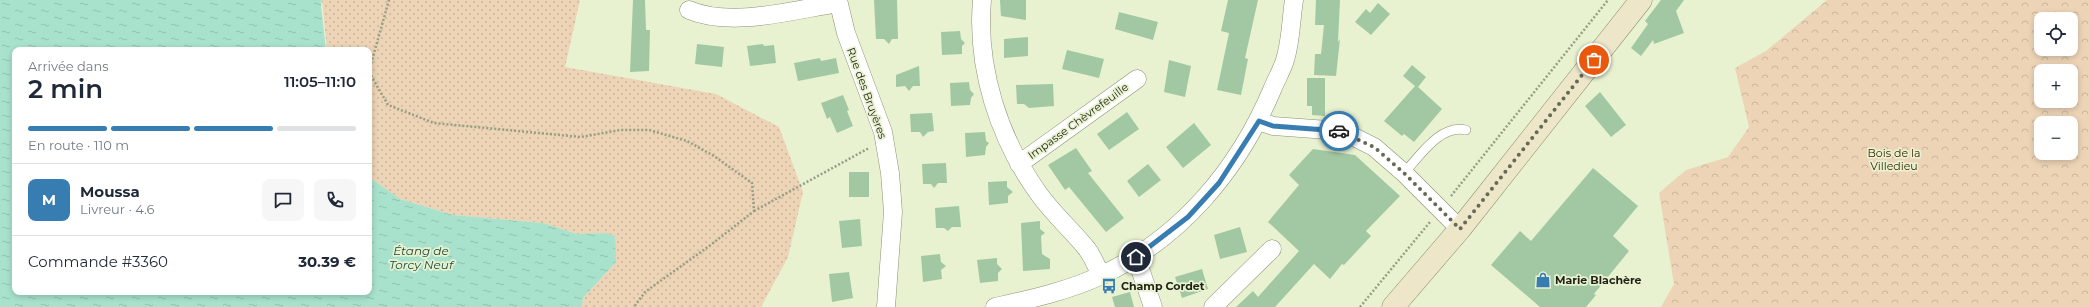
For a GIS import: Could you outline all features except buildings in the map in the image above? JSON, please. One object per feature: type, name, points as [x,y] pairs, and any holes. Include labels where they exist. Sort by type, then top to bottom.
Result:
[{"type":"street","points":[[982,0],[984,60],[997,115],[1019,164],[1038,194],[1088,250],[1101,276]]},
{"type":"street","points":[[995,307],[1042,297],[1101,276],[1136,257],[1188,217],[1219,183],[1259,121],[1285,59],[1294,0]]},
{"type":"street","points":[[1393,307],[1460,229],[1640,0]]},
{"type":"street","points":[[689,10],[702,15],[732,19],[838,2]]},
{"type":"street","name":"Rue des Bruyères","points":[[838,2],[846,33],[885,140],[890,173],[893,212],[886,307]]},
{"type":"street","name":"Impasse Chèvrefeuille","points":[[1019,164],[1137,79]]},
{"type":"street","points":[[1259,121],[1273,126],[1342,131],[1374,147],[1404,173],[1460,229]]},
{"type":"street","points":[[1213,307],[1272,249]]},
{"type":"street","points":[[1136,257],[1153,307]]},
{"type":"lane","points":[[1404,173],[1444,132],[1459,128],[1466,130]]},
{"type":"path","points":[[372,61],[388,0]]},
{"type":"path","points":[[1360,307],[1440,210],[1608,0]]},
{"type":"path","points":[[372,77],[388,105],[434,123],[581,137],[620,130],[649,130],[687,141],[714,156],[752,183],[754,211]]},
{"type":"path","points":[[634,307],[645,292],[712,244],[754,211],[885,140]]},
{"type":"green space","points":[[322,0],[580,0],[565,67],[716,94],[779,127],[803,192],[788,257],[761,307],[582,307],[583,298],[616,262],[606,233],[577,234],[543,223],[453,215],[400,199],[372,179],[372,47],[327,47]]},
{"type":"green space","name":"Bois de la Villedieu","points":[[1827,0],[2090,0],[2090,307],[1661,307],[1674,284],[1659,193],[1686,170],[1728,157],[1749,127],[1735,68],[1766,51]]},
{"type":"water","name":"Étang de Torcy Neuf","points":[[0,0],[322,0],[321,5],[326,47],[12,47],[12,295],[372,295],[372,179],[400,199],[453,215],[543,223],[577,234],[606,233],[615,236],[616,262],[583,298],[582,307],[0,307]]},
{"type":"way so far","points":[[1339,131],[1342,131],[1374,147],[1404,173],[1460,229],[1594,60]]},
{"type":"place","name":"Marie Blachère","points":[[1543,280]]},
{"type":"place","name":"Champ Cordet","points":[[1109,286]]},
{"type":"route","points":[[1136,257],[1188,217],[1219,183],[1259,121],[1273,126],[1339,131]]}]
